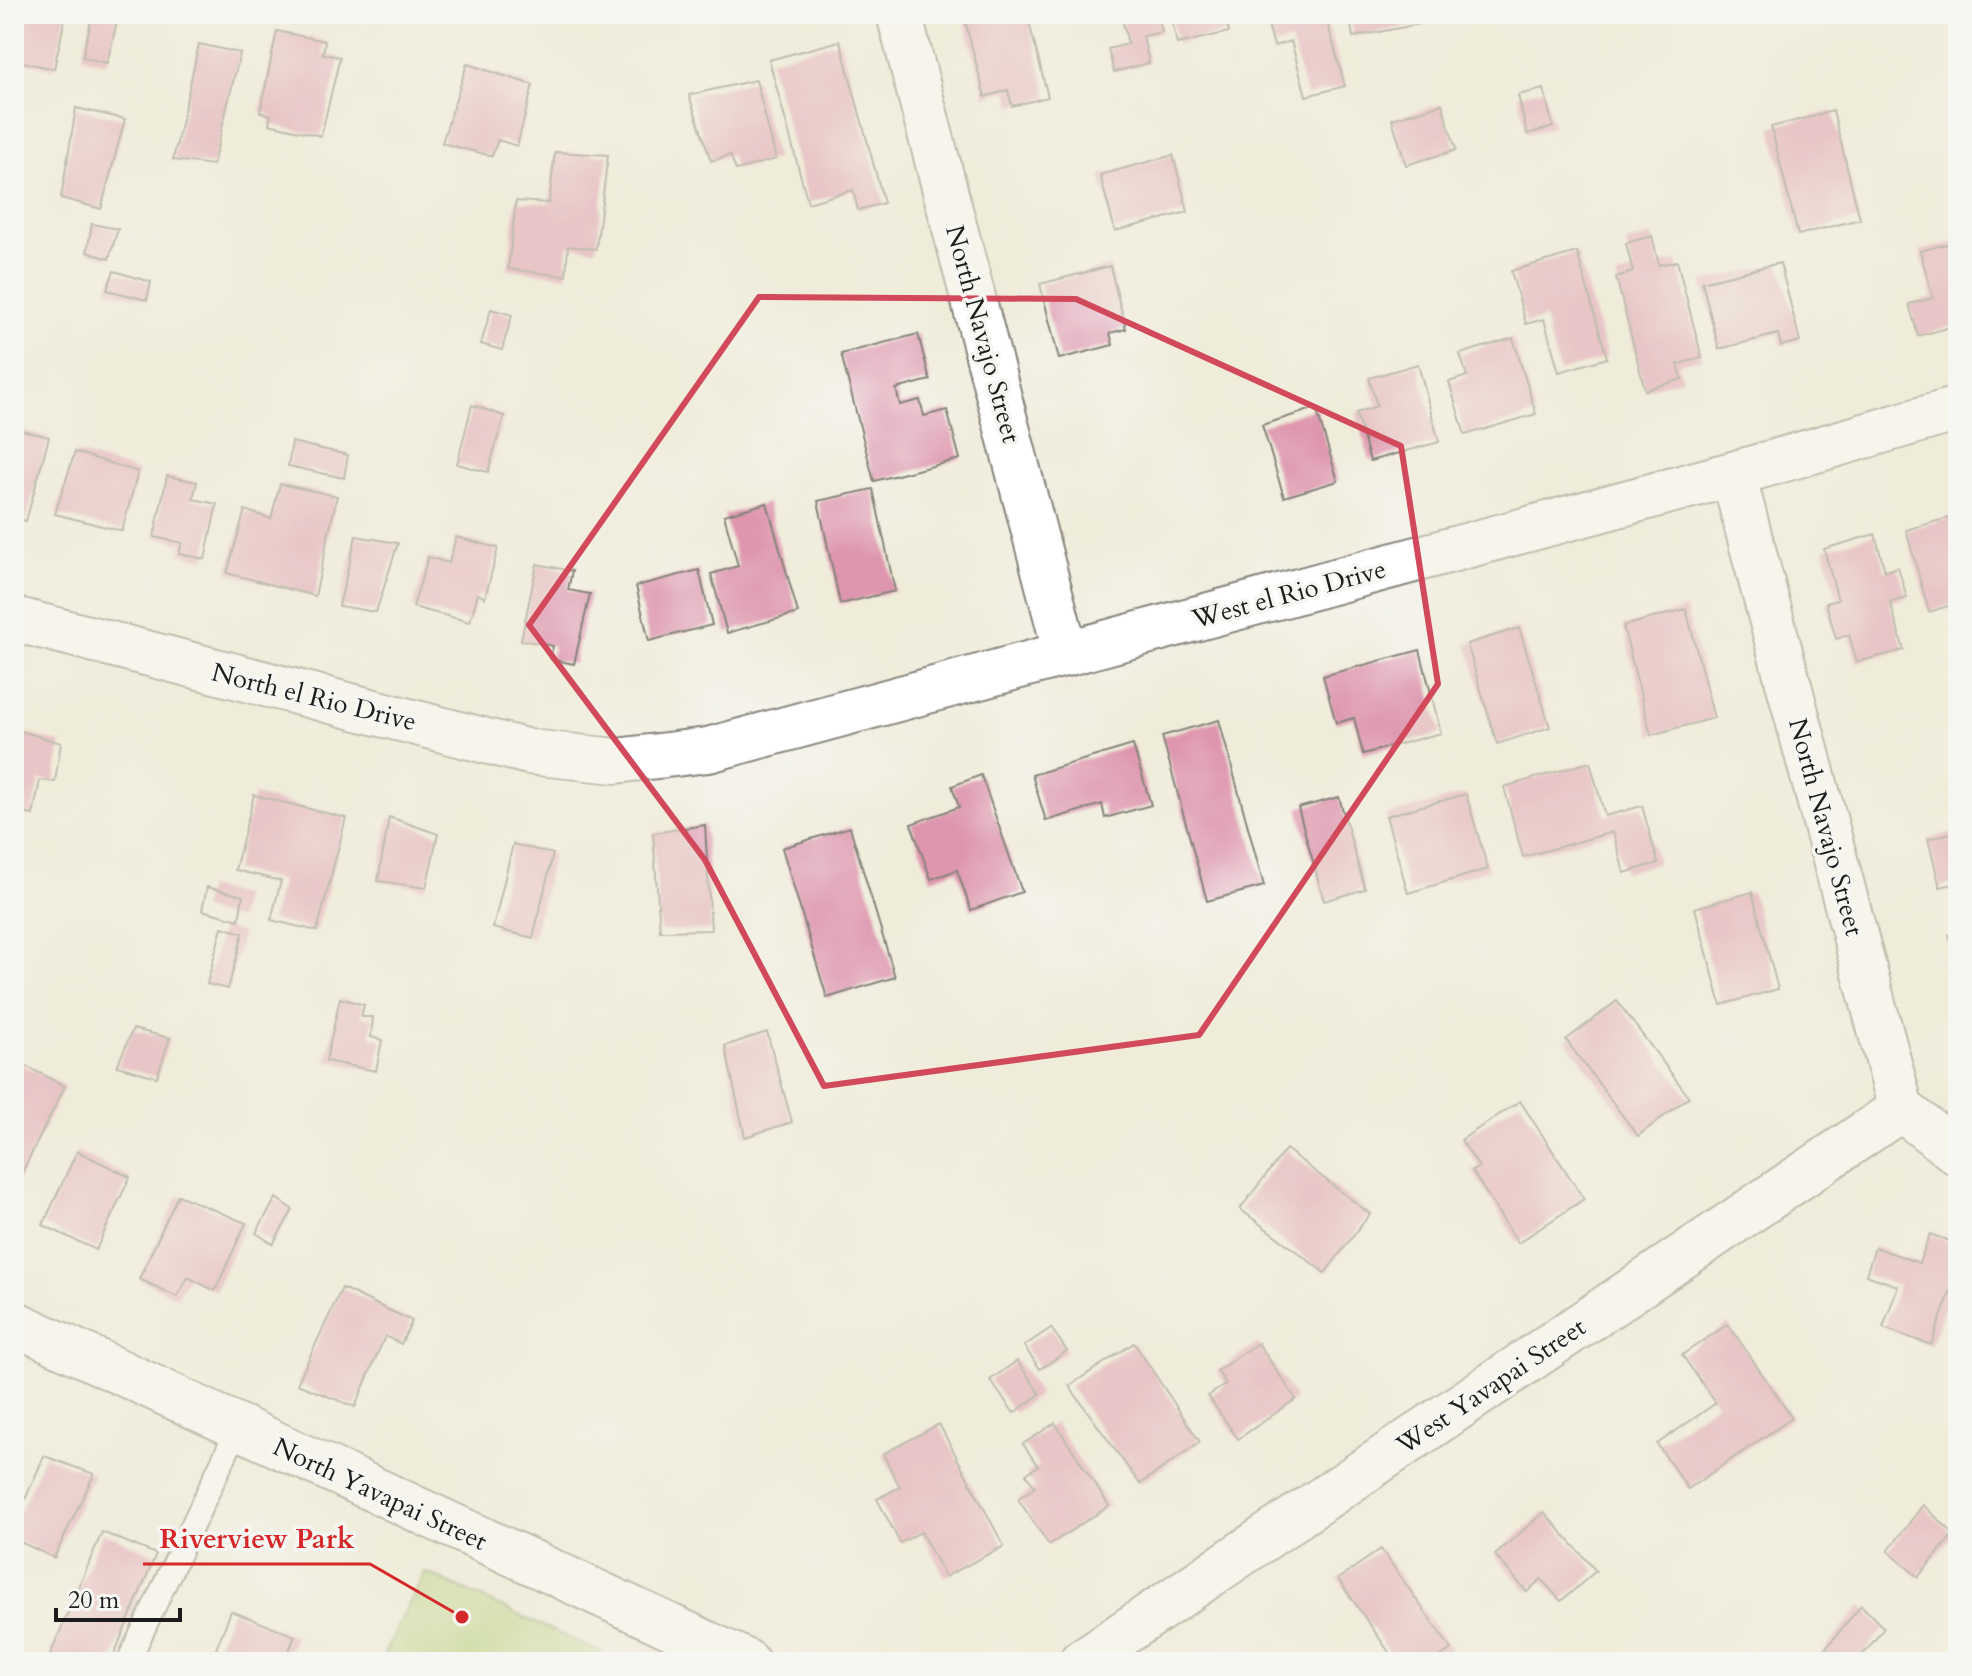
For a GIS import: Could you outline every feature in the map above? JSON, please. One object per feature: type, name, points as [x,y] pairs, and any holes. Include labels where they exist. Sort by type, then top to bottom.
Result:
[{"type":"street","name":"North Navajo Street","points":[[899,14],[1066,654]]},
{"type":"street","name":"West el Rio Drive","points":[[616,761],[708,750],[1733,474],[1958,409]]},
{"type":"street","name":"North Navajo Street","points":[[1733,474],[1901,1109]]},
{"type":"street","name":"North el Rio Drive","points":[[14,619],[529,752],[616,761]]},
{"type":"street","points":[[1901,1109],[1958,1153]]},
{"type":"street","name":"West Yavapai Street","points":[[1081,1662],[1901,1109]]},
{"type":"street","name":"North Yavapai Street","points":[[14,1323],[747,1662]]},
{"type":"lane","points":[[128,1662],[238,1428]]},
{"type":"highlighted area","points":[[759,297],[1076,299],[1401,446],[1438,684],[1199,1035],[824,1086],[705,860],[529,625]]},
{"type":"green space","points":[[425,1572],[621,1662],[380,1662]]},
{"type":"building","points":[[14,14],[66,14],[54,69],[14,60]]},
{"type":"building","points":[[93,14],[119,14],[107,63],[82,57]]},
{"type":"building","points":[[963,14],[1027,14],[1048,97],[1012,106],[1008,90],[985,97]]},
{"type":"building","points":[[1121,14],[1225,14],[1229,32],[1177,44],[1171,16],[1159,19],[1162,32],[1143,36],[1149,63],[1114,72],[1108,49],[1128,44]]},
{"type":"building","points":[[1265,14],[1325,14],[1345,86],[1306,96],[1291,41],[1274,46]]},
{"type":"building","points":[[1349,14],[1419,14],[1420,24],[1353,37]]},
{"type":"building","points":[[277,31],[325,41],[323,54],[340,57],[321,136],[269,124],[271,115],[260,112]]},
{"type":"building","points":[[840,41],[884,203],[858,210],[853,190],[808,203],[769,60]]},
{"type":"building","points":[[199,44],[240,53],[213,165],[173,160]]},
{"type":"building","points":[[467,64],[533,85],[517,146],[498,140],[492,156],[442,143]]},
{"type":"building","points":[[756,80],[776,159],[736,170],[730,155],[711,161],[689,95]]},
{"type":"building","points":[[1544,89],[1553,127],[1527,134],[1518,95]]},
{"type":"building","points":[[1442,104],[1456,150],[1406,165],[1392,119]]},
{"type":"building","points":[[76,108],[125,119],[101,209],[61,198]]},
{"type":"building","points":[[1833,111],[1860,219],[1798,235],[1771,127]]},
{"type":"building","points":[[555,152],[608,155],[596,249],[568,246],[566,276],[508,269],[516,201],[549,203]]},
{"type":"building","points":[[1173,155],[1188,212],[1115,231],[1100,175]]},
{"type":"building","points":[[92,224],[118,229],[109,259],[87,252]]},
{"type":"building","points":[[1652,236],[1659,265],[1677,261],[1702,358],[1678,364],[1682,379],[1645,390],[1616,277],[1633,272],[1626,243]]},
{"type":"building","points":[[1958,241],[1958,325],[1918,336],[1909,304],[1933,298],[1920,251]]},
{"type":"building","points":[[1577,252],[1607,358],[1559,372],[1544,319],[1526,324],[1511,271]]},
{"type":"building","points":[[1780,263],[1800,341],[1781,346],[1778,334],[1719,349],[1702,282]]},
{"type":"building","points":[[1110,266],[1126,329],[1110,333],[1113,345],[1059,359],[1040,284]]},
{"type":"building","points":[[114,271],[151,282],[147,300],[107,290]]},
{"type":"building","points":[[491,309],[512,315],[502,350],[481,344]]},
{"type":"building","points":[[918,334],[930,380],[896,389],[900,405],[920,400],[924,416],[947,410],[960,459],[874,481],[841,354]]},
{"type":"building","points":[[1513,338],[1536,414],[1465,435],[1449,382],[1467,376],[1460,354]]},
{"type":"building","points":[[1418,364],[1439,442],[1370,461],[1356,413],[1377,406],[1369,378]]},
{"type":"building","points":[[472,405],[504,416],[488,472],[457,464]]},
{"type":"building","points":[[1316,408],[1338,481],[1284,497],[1262,425]]},
{"type":"building","points":[[14,428],[49,437],[26,521],[14,518]]},
{"type":"building","points":[[292,442],[348,455],[344,478],[288,466]]},
{"type":"building","points":[[75,452],[138,472],[122,531],[55,514]]},
{"type":"building","points":[[167,476],[197,482],[193,499],[217,504],[205,559],[179,554],[182,543],[154,537]]},
{"type":"building","points":[[280,484],[337,496],[315,596],[227,573],[245,510],[271,519]]},
{"type":"building","points":[[873,489],[895,591],[840,604],[818,501]]},
{"type":"building","points":[[767,503],[798,613],[727,633],[711,574],[738,566],[724,515]]},
{"type":"building","points":[[1958,515],[1958,603],[1929,612],[1906,530]]},
{"type":"building","points":[[1875,534],[1885,571],[1898,567],[1907,598],[1890,602],[1904,650],[1857,662],[1849,635],[1836,639],[1826,603],[1838,600],[1824,549]]},
{"type":"building","points":[[356,536],[398,543],[376,612],[339,606]]},
{"type":"building","points":[[456,537],[498,548],[485,598],[478,594],[470,622],[413,607],[428,557],[449,563]]},
{"type":"building","points":[[537,564],[572,571],[568,590],[590,594],[574,664],[550,659],[553,646],[521,640]]},
{"type":"building","points":[[699,570],[712,625],[649,641],[636,586]]},
{"type":"building","points":[[1686,609],[1714,718],[1651,735],[1623,626]]},
{"type":"building","points":[[1519,628],[1550,727],[1497,744],[1467,644]]},
{"type":"building","points":[[1420,650],[1441,733],[1363,754],[1354,718],[1336,723],[1323,676]]},
{"type":"building","points":[[1219,720],[1264,886],[1207,901],[1162,736]]},
{"type":"building","points":[[14,729],[61,743],[55,782],[40,780],[33,815],[14,812]]},
{"type":"building","points":[[1133,745],[1151,805],[1105,818],[1102,804],[1046,821],[1032,775]]},
{"type":"building","points":[[1590,762],[1605,816],[1642,806],[1658,863],[1624,873],[1613,832],[1523,857],[1504,787]]},
{"type":"building","points":[[981,775],[1022,892],[971,910],[957,870],[931,879],[911,824],[959,807],[952,786]]},
{"type":"building","points":[[1466,794],[1488,869],[1408,893],[1386,816]]},
{"type":"building","points":[[254,795],[346,818],[317,931],[271,920],[281,881],[235,870]]},
{"type":"building","points":[[1339,797],[1365,889],[1324,901],[1298,808]]},
{"type":"building","points":[[389,817],[438,834],[426,888],[378,881]]},
{"type":"building","points":[[705,825],[711,930],[660,931],[653,833]]},
{"type":"building","points":[[850,827],[895,977],[827,998],[782,848]]},
{"type":"building","points":[[1958,831],[1958,883],[1940,887],[1928,839]]},
{"type":"building","points":[[513,844],[553,854],[533,938],[493,928]]},
{"type":"building","points":[[207,887],[243,896],[239,920],[202,910]]},
{"type":"building","points":[[1752,892],[1778,989],[1721,1005],[1695,908]]},
{"type":"building","points":[[222,927],[243,933],[228,989],[207,984]]},
{"type":"building","points":[[1958,932],[1958,969],[1957,969],[1949,935]]},
{"type":"building","points":[[340,998],[364,1005],[361,1017],[373,1017],[371,1037],[382,1040],[376,1071],[326,1061]]},
{"type":"building","points":[[1617,1001],[1689,1097],[1638,1136],[1566,1040]]},
{"type":"building","points":[[133,1029],[170,1038],[157,1077],[117,1066]]},
{"type":"building","points":[[767,1032],[792,1122],[745,1137],[725,1046]]},
{"type":"building","points":[[14,1060],[65,1086],[14,1189]]},
{"type":"building","points":[[1520,1101],[1584,1199],[1518,1243],[1472,1171],[1479,1167],[1461,1140]]},
{"type":"building","points":[[1286,1149],[1370,1214],[1325,1273],[1240,1209]]},
{"type":"building","points":[[77,1151],[130,1177],[96,1250],[43,1225]]},
{"type":"building","points":[[178,1195],[246,1223],[215,1291],[188,1277],[177,1297],[139,1279]]},
{"type":"building","points":[[276,1198],[293,1210],[273,1244],[256,1233]]},
{"type":"building","points":[[1930,1234],[1958,1244],[1958,1270],[1931,1345],[1883,1328],[1898,1286],[1866,1275],[1875,1247],[1919,1263]]},
{"type":"building","points":[[342,1288],[412,1321],[401,1344],[385,1336],[355,1407],[297,1384]]},
{"type":"building","points":[[1728,1324],[1792,1418],[1688,1489],[1657,1444],[1716,1403],[1682,1355]]},
{"type":"building","points":[[1051,1328],[1067,1351],[1040,1369],[1024,1346]]},
{"type":"building","points":[[1134,1343],[1200,1442],[1140,1484],[1069,1386]]},
{"type":"building","points":[[1258,1343],[1296,1399],[1238,1439],[1208,1396],[1226,1384],[1217,1371]]},
{"type":"building","points":[[1017,1361],[1040,1394],[1014,1413],[990,1380]]},
{"type":"building","points":[[1055,1423],[1109,1506],[1049,1545],[1018,1499],[1035,1487],[1026,1474],[1038,1466],[1023,1444]]},
{"type":"building","points":[[939,1424],[1004,1546],[945,1577],[921,1532],[900,1543],[877,1499],[900,1487],[883,1454]]},
{"type":"building","points":[[44,1456],[94,1474],[54,1558],[14,1539],[14,1525]]},
{"type":"building","points":[[1923,1505],[1954,1534],[1918,1577],[1888,1551]]},
{"type":"building","points":[[1544,1512],[1596,1571],[1561,1601],[1541,1579],[1527,1592],[1495,1555]]},
{"type":"building","points":[[102,1532],[156,1554],[111,1662],[47,1662]]},
{"type":"building","points":[[1381,1549],[1451,1649],[1433,1662],[1396,1662],[1338,1579]]},
{"type":"building","points":[[1861,1605],[1884,1628],[1857,1662],[1832,1662],[1822,1653]]},
{"type":"building","points":[[231,1611],[295,1636],[286,1658],[296,1662],[211,1662]]},
{"type":"place","name":"Riverview Park","points":[[462,1617]]}]
